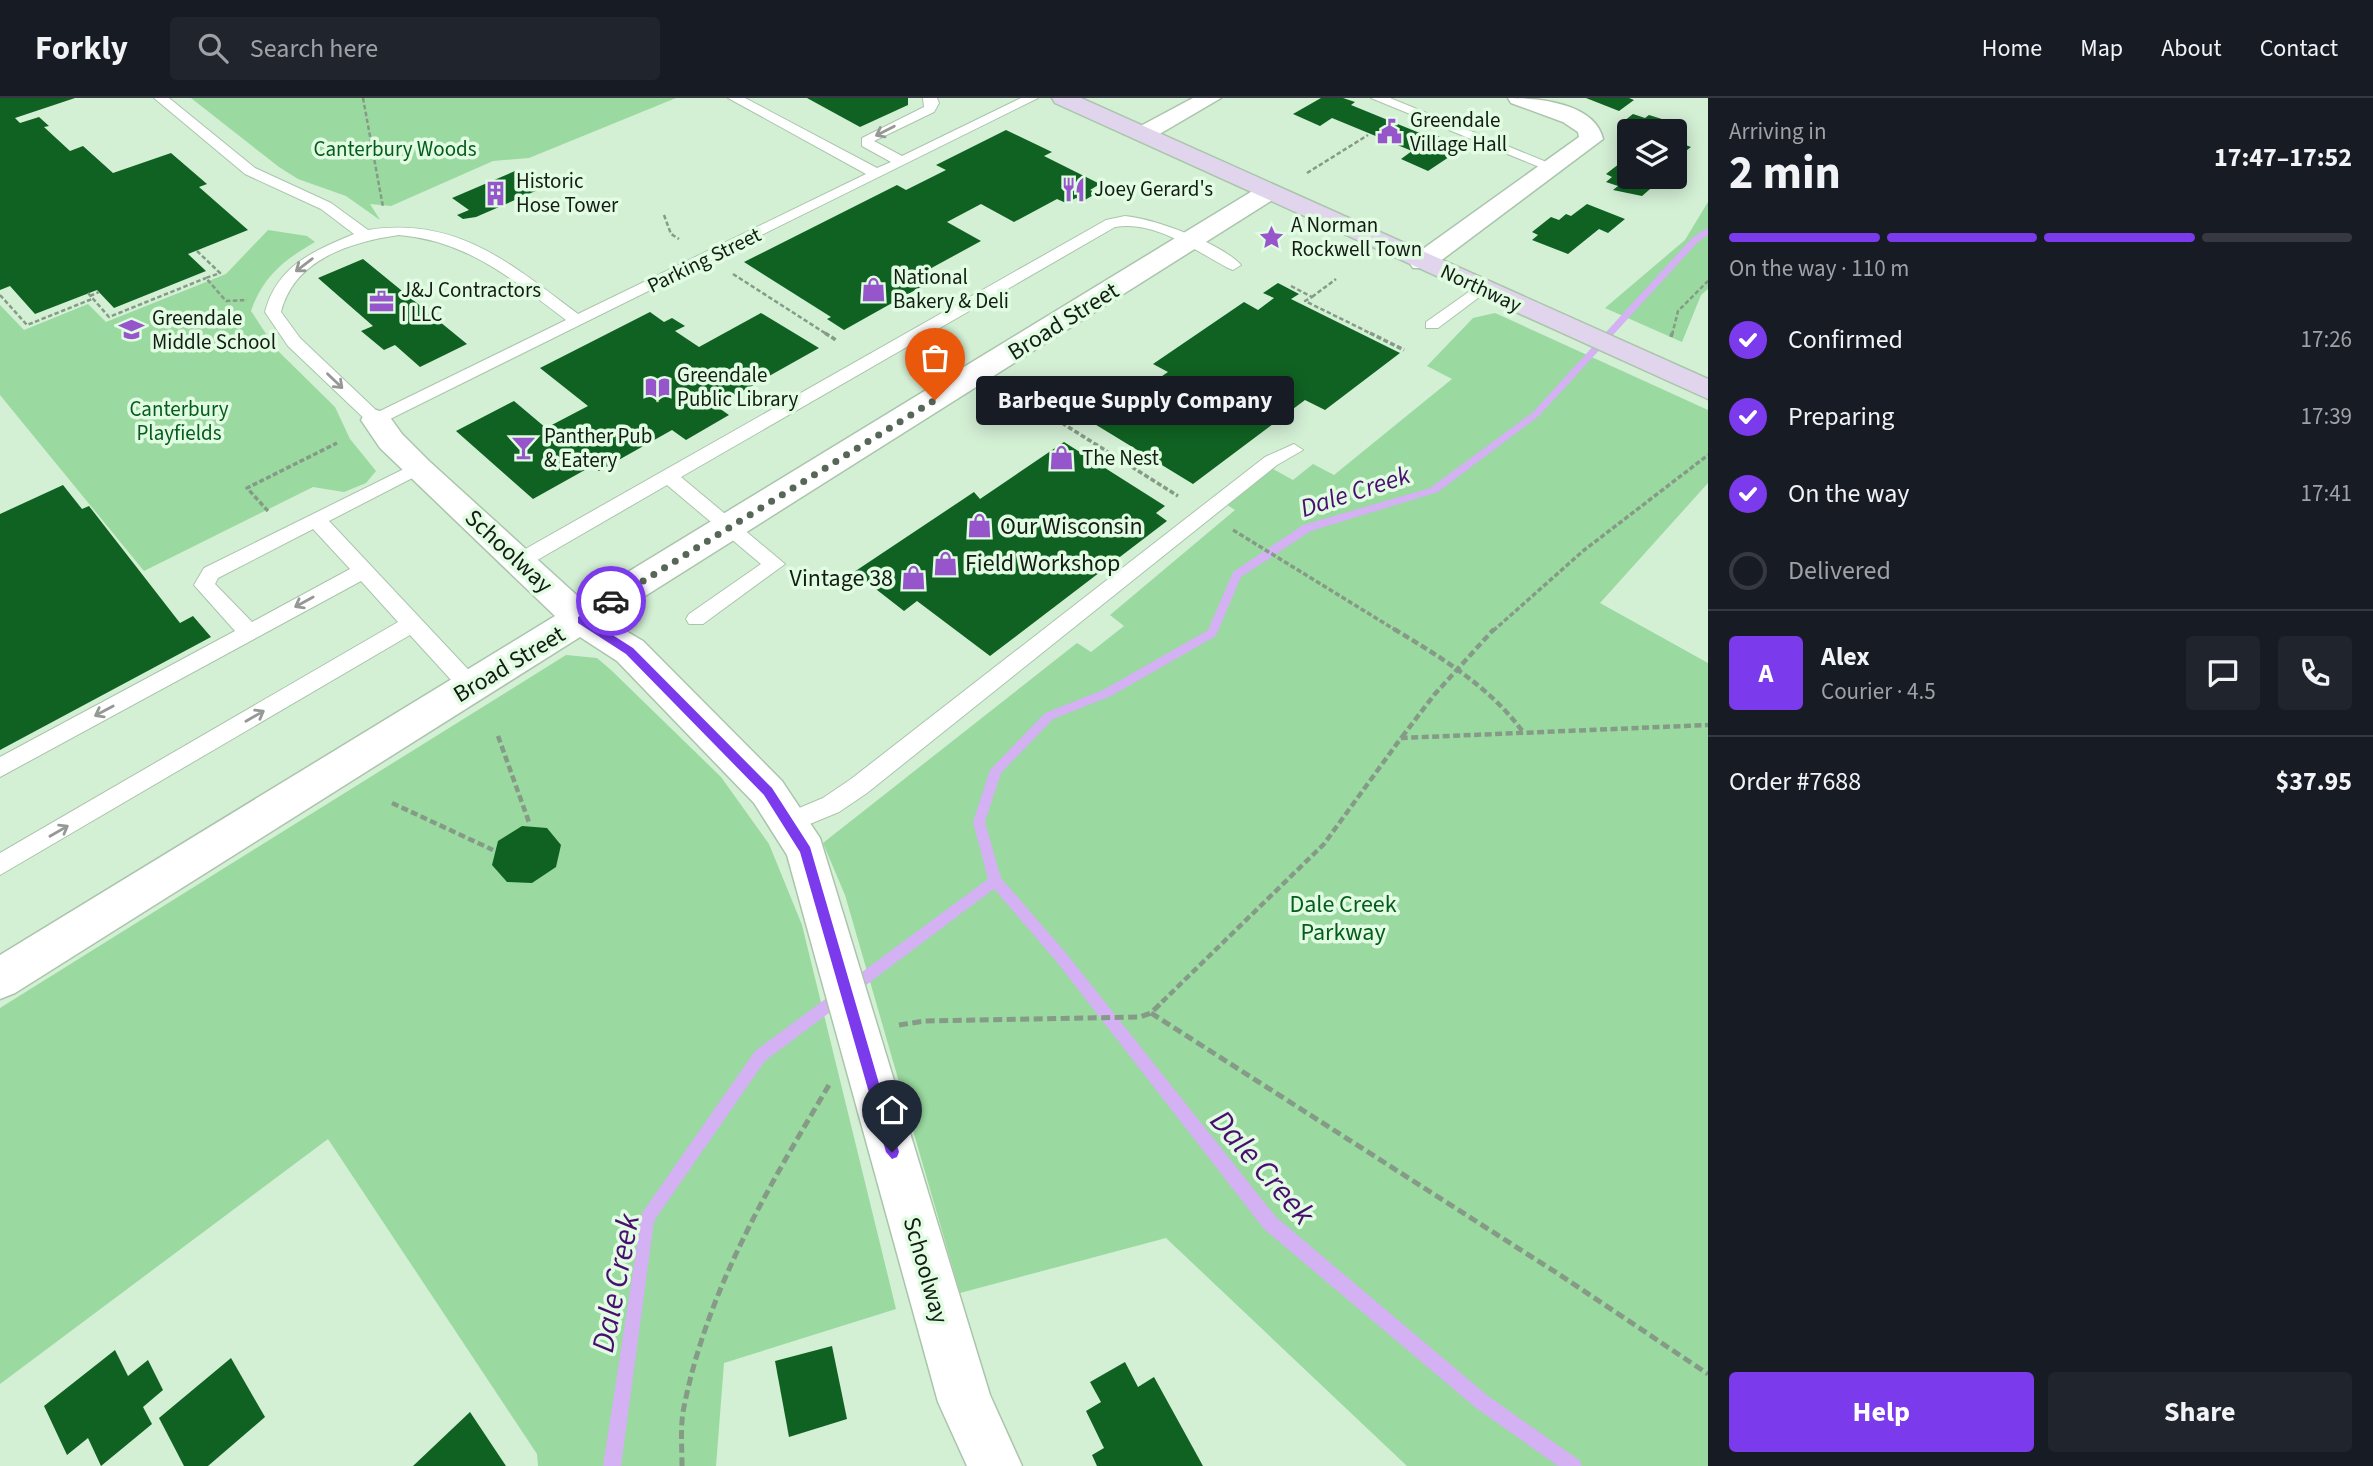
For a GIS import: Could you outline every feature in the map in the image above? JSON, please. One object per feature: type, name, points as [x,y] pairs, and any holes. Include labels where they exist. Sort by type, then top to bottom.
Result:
[{"type":"street","name":"Northway","points":[[1063,98],[1708,390]]},
{"type":"street","points":[[1143,134],[1210,98]]},
{"type":"street","points":[[1422,262],[1591,139],[1589,129],[1571,117],[1519,98]]},
{"type":"street","name":"Broad Street","points":[[0,979],[731,528],[1268,192]]},
{"type":"street","name":"Schoolway","points":[[376,420],[391,441],[418,468],[581,620],[630,651],[768,792],[806,850],[965,1402],[995,1466]]},
{"type":"lane","points":[[161,98],[250,171],[326,206],[365,235]]},
{"type":"lane","points":[[735,98],[877,174]]},
{"type":"lane","points":[[902,162],[867,143],[870,138],[929,109],[932,103],[930,98]]},
{"type":"lane","name":"Parking Street","points":[[376,420],[1031,98]]},
{"type":"lane","points":[[1378,98],[1554,168]]},
{"type":"lane","points":[[520,561],[1111,223],[1121,219],[1141,220],[1233,265]]},
{"type":"lane","points":[[376,420],[294,342],[273,312],[277,289],[303,263],[340,244],[365,235],[398,230],[440,234],[470,244],[578,322]]},
{"type":"lane","points":[[1432,325],[1480,289]]},
{"type":"lane","points":[[788,823],[831,805],[859,786],[1214,518],[1271,461],[1294,450]]},
{"type":"lane","points":[[250,633],[204,585],[205,579],[211,573],[418,468]]},
{"type":"lane","points":[[669,477],[775,564],[696,619]]},
{"type":"lane","points":[[317,521],[471,687]]},
{"type":"lane","points":[[0,768],[364,570]]},
{"type":"lane","points":[[0,865],[414,623]]},
{"type":"path","points":[[363,98],[383,208],[398,230]]},
{"type":"path","points":[[1300,177],[1368,135]]},
{"type":"path","points":[[664,215],[671,234],[836,340]]},
{"type":"path","points":[[90,296],[109,317],[220,273],[197,251]]},
{"type":"path","points":[[206,278],[226,301],[248,300]]},
{"type":"path","points":[[1336,279],[1305,301],[1404,350]]},
{"type":"path","points":[[1671,338],[1678,311],[1708,281]]},
{"type":"path","points":[[1291,286],[1312,297]]},
{"type":"path","points":[[0,295],[27,325],[99,292]]},
{"type":"path","points":[[981,372],[1456,667],[1501,705],[1524,732]]},
{"type":"path","points":[[1054,383],[1102,412]]},
{"type":"path","points":[[289,535],[247,488],[337,443]]},
{"type":"path","points":[[682,1466],[684,1409],[706,1326],[755,1211],[823,1091],[894,1026],[925,1021],[1140,1017],[1151,1013],[1324,844],[1432,694],[1456,667],[1561,566],[1708,455]]},
{"type":"path","points":[[1401,738],[1708,725]]},
{"type":"path","points":[[498,736],[530,825]]},
{"type":"path","points":[[392,803],[493,850]]},
{"type":"path","points":[[1151,1013],[1560,1275],[1708,1374]]},
{"type":"green space","name":"Canterbury Woods","points":[[191,98],[676,98],[529,158],[493,161],[391,206],[370,204],[380,220],[346,196],[298,179],[279,167]]},
{"type":"green space","points":[[1708,202],[1708,289],[1701,295],[1682,342],[1605,308],[1685,240]]},
{"type":"green space","name":"Canterbury Playfields","points":[[268,230],[307,236],[315,242],[276,270],[262,288],[251,311],[276,349],[335,407],[350,439],[376,471],[366,483],[344,492],[313,487],[144,571],[0,395],[0,305],[24,330],[88,304],[106,322],[226,274]]},
{"type":"green space","name":"Dale Creek Parkway","points":[[1495,313],[1708,410],[1708,483],[1600,603],[1708,663],[1708,1466],[1407,1466],[1166,1238],[960,1293],[845,895],[823,843],[1077,643],[1091,652],[1124,626],[1110,615],[1235,510],[1226,504],[1273,469],[1293,480],[1313,464],[1334,475],[1452,379],[1427,366],[1473,318]]},
{"type":"green space","points":[[566,655],[597,658],[611,670],[721,777],[769,844],[802,925],[896,1309],[724,1363],[716,1466],[538,1466],[537,1454],[328,1139],[0,1384],[0,1008]]},
{"type":"building","name":"Greendale Middle School","points":[[0,98],[75,98],[15,118],[20,123],[39,117],[49,126],[44,127],[70,151],[83,146],[113,173],[171,153],[207,184],[199,187],[248,230],[188,254],[206,271],[114,308],[97,290],[35,314],[10,286],[0,290]]},
{"type":"building","points":[[807,98],[908,98],[908,105],[860,127]]},
{"type":"building","name":"Greendale Village Hall","points":[[1321,98],[1343,98],[1355,102],[1351,105],[1432,138],[1435,135],[1464,147],[1428,171],[1401,159],[1412,151],[1332,118],[1320,126],[1293,114]]},
{"type":"building","points":[[1586,98],[1629,98],[1634,100],[1619,111]]},
{"type":"building","points":[[1633,114],[1662,119],[1627,119]]},
{"type":"building","points":[[1006,130],[1052,152],[1044,156],[1100,184],[1090,190],[1097,193],[1083,201],[1076,198],[1066,203],[1057,199],[1014,222],[981,204],[947,222],[981,241],[915,277],[926,284],[844,330],[827,319],[831,317],[744,262],[897,185],[906,190],[946,170],[936,165]]},
{"type":"building","points":[[1617,165],[1617,186],[1606,182],[1612,177],[1606,174]]},
{"type":"building","name":"Historic Hose Tower","points":[[515,171],[540,189],[476,217],[463,219],[457,215],[469,210],[452,198]]},
{"type":"building","points":[[1617,187],[1617,189],[1650,189],[1642,196],[1613,190]]},
{"type":"building","points":[[1587,204],[1625,219],[1608,233],[1599,229],[1568,254],[1532,240],[1538,235],[1532,232],[1551,217],[1559,220],[1566,214],[1571,216]]},
{"type":"building","name":"J&J Contractors I LLC","points":[[363,259],[467,344],[420,367],[395,345],[384,350],[361,331],[373,326],[318,278]]},
{"type":"building","points":[[1278,283],[1299,294],[1291,299],[1400,353],[1325,410],[1305,400],[1193,484],[1093,423],[1168,372],[1153,364],[1244,302],[1258,310],[1274,298],[1263,293]]},
{"type":"building","name":"Greendale Public Library","points":[[650,312],[664,322],[672,318],[685,326],[675,331],[699,347],[761,313],[819,348],[716,406],[729,415],[686,440],[672,430],[599,471],[592,466],[533,499],[456,431],[514,401],[546,428],[588,406],[540,368]]},
{"type":"building","points":[[1064,442],[1165,506],[1156,513],[1167,521],[990,656],[917,601],[904,611],[854,572],[974,492],[980,499]]},
{"type":"building","points":[[63,485],[82,509],[89,506],[180,623],[193,616],[211,637],[0,750],[0,514]]},
{"type":"building","points":[[522,826],[547,828],[561,845],[556,867],[532,883],[507,882],[492,865],[498,841]]},
{"type":"building","points":[[832,1346],[847,1419],[789,1437],[775,1361]]},
{"type":"building","points":[[115,1350],[128,1376],[148,1360],[163,1390],[143,1407],[152,1424],[101,1466],[88,1438],[67,1455],[44,1406]]},
{"type":"building","points":[[231,1358],[265,1417],[208,1466],[184,1466],[159,1418]]},
{"type":"building","points":[[1125,1362],[1138,1387],[1154,1377],[1203,1466],[1097,1466],[1092,1455],[1104,1448],[1086,1411],[1101,1402],[1090,1382]]},
{"type":"building","points":[[470,1412],[506,1466],[413,1466]]},
{"type":"waterway","name":"Dale Creek","points":[[995,881],[979,822],[996,770],[1049,716],[1107,693],[1212,633],[1237,575],[1307,528],[1434,490],[1536,414],[1695,240],[1708,231]]},
{"type":"waterway","name":"Dale Creek","points":[[612,1466],[647,1218],[760,1056],[995,881]]},
{"type":"waterway","name":"Dale Creek","points":[[995,881],[1061,957],[1270,1223],[1482,1402],[1573,1466]]},
{"type":"way so far","points":[[611,601],[935,400]]},
{"type":"place","name":"Greendale Village Hall","points":[[1390,132]]},
{"type":"place","name":"Joey Gerard's","points":[[1074,189]]},
{"type":"place","name":"Historic Hose Tower","points":[[496,193]]},
{"type":"place","name":"A Norman Rockwell Town","points":[[1271,237]]},
{"type":"place","name":"National Bakery & Deli","points":[[873,289]]},
{"type":"place","name":"J&J Contractors I LLC","points":[[381,302]]},
{"type":"place","name":"Greendale Middle School","points":[[132,330]]},
{"type":"place","name":"Greendale Public Library","points":[[657,387]]},
{"type":"place","name":"Barbeque Supply Company","points":[[935,400]]},
{"type":"place","name":"Panther Pub & Eatery","points":[[524,448]]},
{"type":"place","name":"The Nest","points":[[1062,458]]},
{"type":"place","name":"Our Wisconsin","points":[[980,526]]},
{"type":"place","name":"Field Workshop","points":[[945,563]]},
{"type":"place","name":"Vintage 38","points":[[913,578]]},
{"type":"route","points":[[611,601],[581,620],[630,651],[768,792],[806,850],[892,1152]]}]
